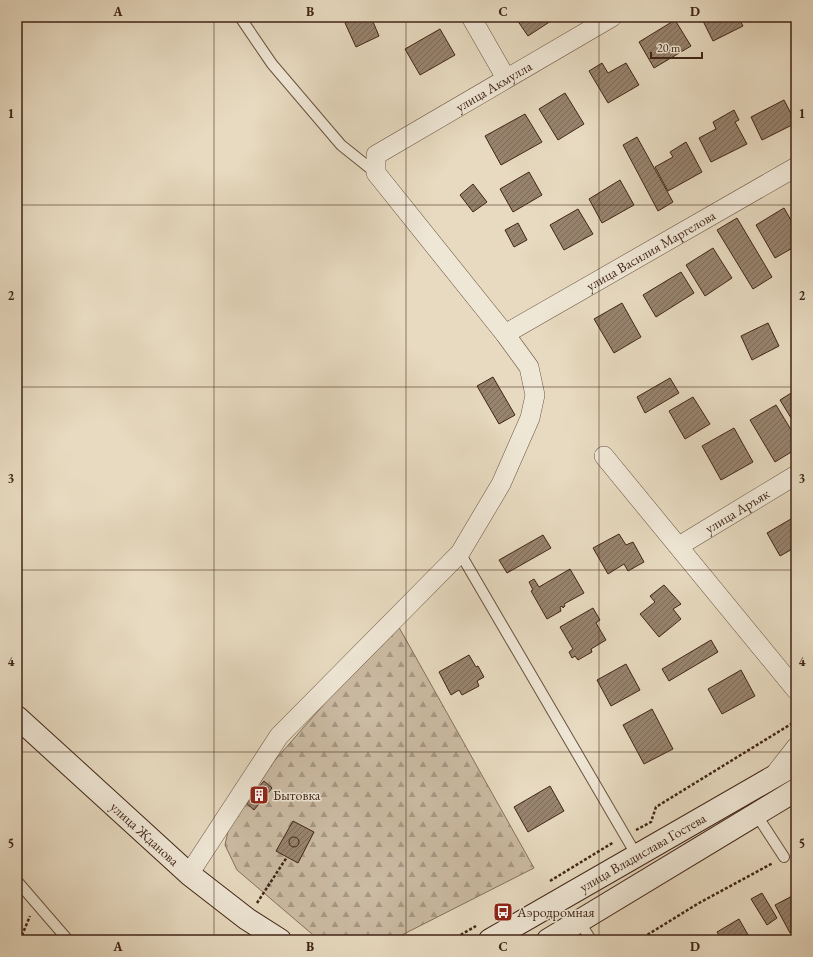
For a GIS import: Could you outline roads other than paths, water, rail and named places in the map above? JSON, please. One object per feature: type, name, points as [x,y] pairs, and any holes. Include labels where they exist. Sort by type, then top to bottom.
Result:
[{"type":"main road","name":"улица Жданова","points":[[17,716],[189,874],[247,918],[280,940]]},
{"type":"main road","name":"улица Владислава Гостева","points":[[490,940],[796,764]]},
{"type":"main road","name":"улица Владислава Гостева","points":[[548,940],[793,793]]},
{"type":"street","points":[[471,17],[506,78]]},
{"type":"street","name":"улица Акмулла","points":[[376,164],[506,78],[612,17]]},
{"type":"street","points":[[189,874],[278,736],[460,553],[501,484],[530,418],[534,403],[535,395],[529,367],[506,334],[376,164]]},
{"type":"street","name":"улица Василия Маргелова","points":[[506,334],[796,167]]},
{"type":"street","points":[[604,456],[796,690]]},
{"type":"street","name":"улица Аръяк","points":[[679,546],[796,475]]},
{"type":"street","points":[[772,779],[796,747]]},
{"type":"lane","points":[[240,17],[272,64],[341,145],[376,164]]},
{"type":"lane","points":[[460,553],[637,856]]},
{"type":"lane","points":[[756,814],[784,857]]},
{"type":"lane","points":[[17,881],[68,940]]},
{"type":"lane","points":[[579,921],[591,940]]},
{"type":"place","name":"Бытовка","points":[[259,795]]},
{"type":"place","name":"Аэродромная","points":[[503,912]]}]
